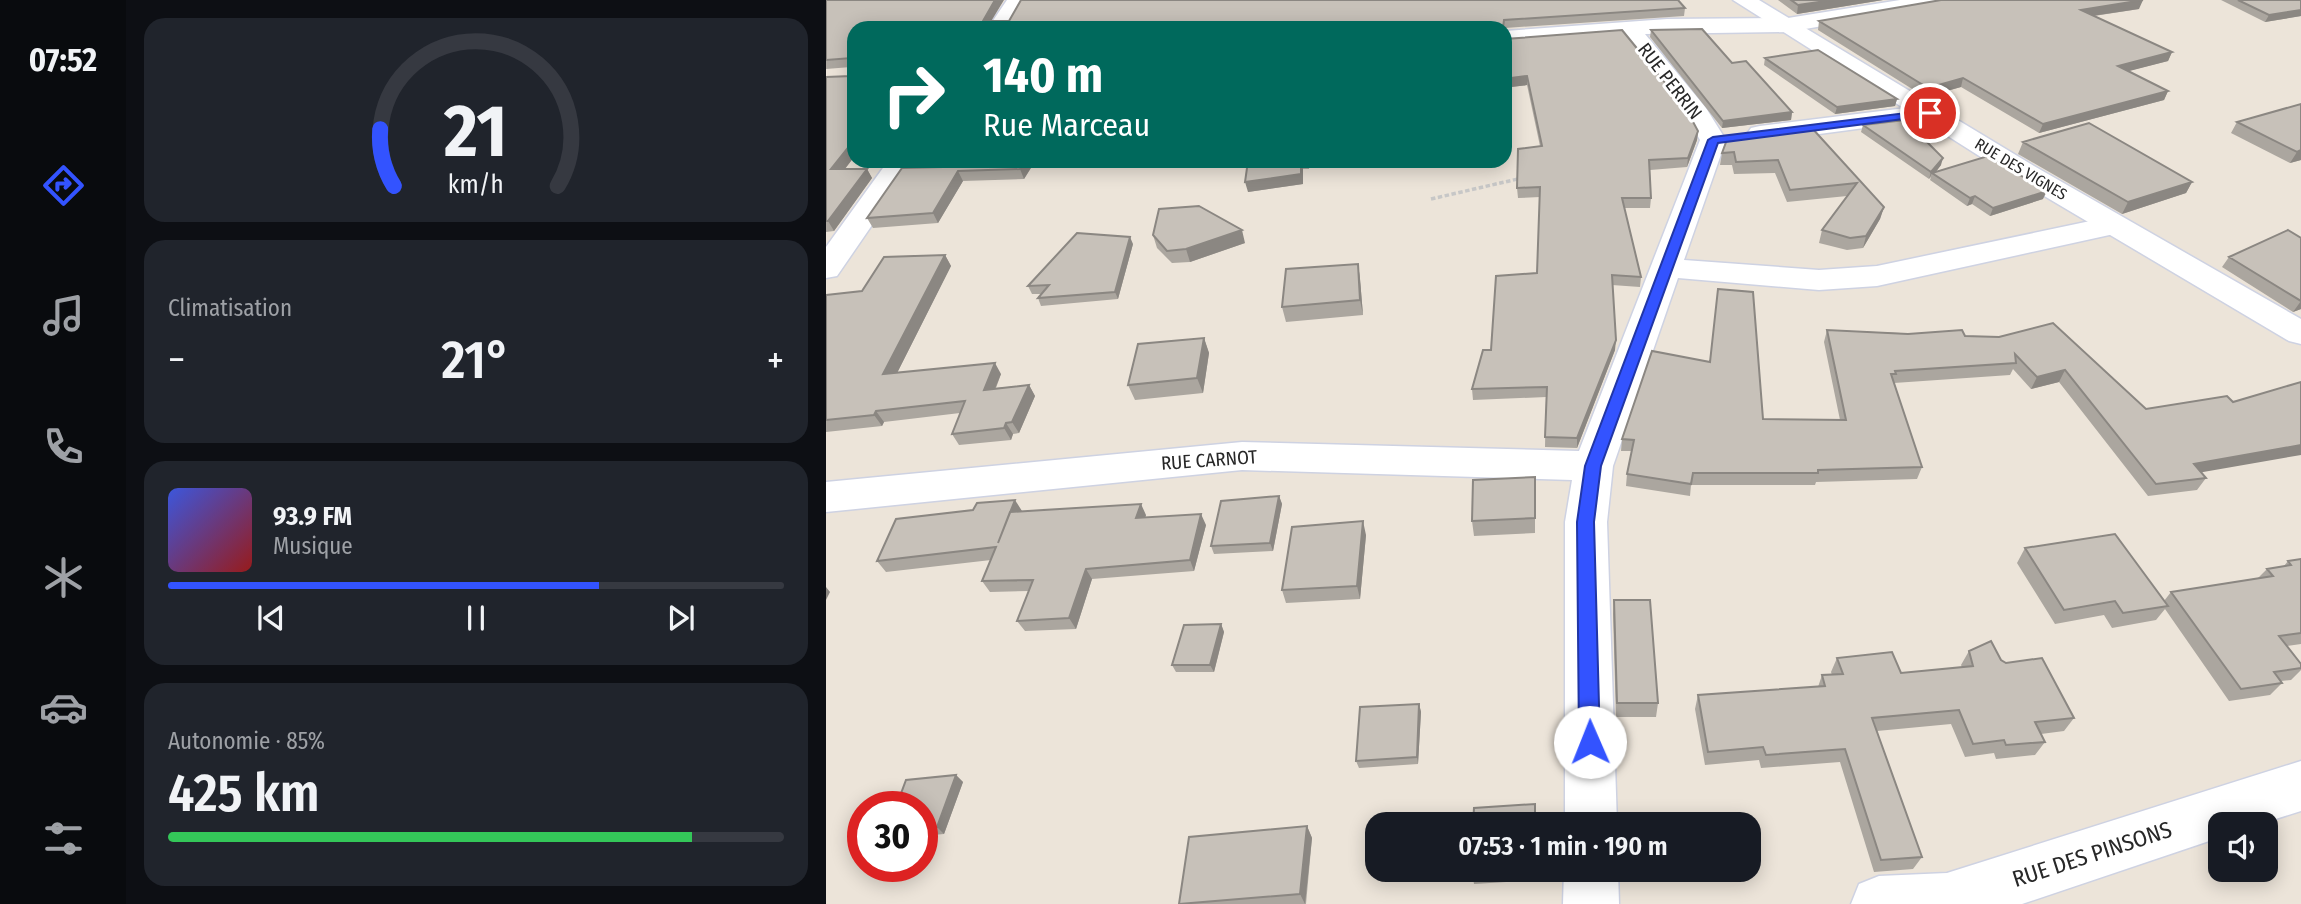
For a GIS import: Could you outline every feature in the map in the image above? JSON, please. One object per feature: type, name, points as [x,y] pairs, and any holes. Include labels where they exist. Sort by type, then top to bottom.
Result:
[{"type":"street","points":[[1004,21],[1018,0]]},
{"type":"street","name":"RUE DES VIGNES","points":[[1744,0],[2114,225],[2301,333]]},
{"type":"street","points":[[1512,37],[1629,29],[1788,25],[1938,0]]},
{"type":"street","name":"RUE PERRIN","points":[[1591,812],[1586,522],[1593,466],[1713,140],[1698,113],[1629,29]]},
{"type":"street","points":[[1713,140],[1930,113]]},
{"type":"street","points":[[826,269],[897,168]]},
{"type":"street","points":[[1665,268],[1819,280],[1877,276],[2114,225]]},
{"type":"street","name":"RUE CARNOT","points":[[826,497],[1242,456],[1593,466]]},
{"type":"street","name":"RUE DES PINSONS","points":[[1879,904],[1947,901],[2301,786]]},
{"type":"street","points":[[1591,882],[1591,904]]},
{"type":"path","points":[[1431,199],[1530,177]]},
{"type":"building","points":[[826,0],[995,0],[983,21],[847,21],[847,58],[826,60]]},
{"type":"building","points":[[1021,0],[1678,0],[1685,8],[1504,20],[1009,21]]},
{"type":"building","points":[[1791,0],[1833,0],[1798,5]]},
{"type":"building","points":[[1941,0],[2143,0],[2081,10],[2172,52],[2118,66],[2168,91],[2043,124],[1963,78],[1928,88],[1819,21]]},
{"type":"building","points":[[2238,0],[2301,0],[2301,10],[2269,15]]},
{"type":"building","points":[[1702,29],[1732,63],[1746,61],[1792,112],[1723,121],[1651,30]]},
{"type":"building","points":[[1622,30],[1685,107],[1698,131],[1688,158],[1649,160],[1651,198],[1622,198],[1641,277],[1612,275],[1616,340],[1577,438],[1545,437],[1547,387],[1472,389],[1483,350],[1491,350],[1496,276],[1537,273],[1540,187],[1517,188],[1518,149],[1542,146],[1527,76],[1512,78],[1512,38]]},
{"type":"building","points":[[1818,50],[1897,99],[1837,107],[1765,58]]},
{"type":"building","points":[[847,76],[847,149],[831,169],[867,169],[828,221],[826,221],[826,77]]},
{"type":"building","points":[[2301,104],[2301,150],[2297,152],[2237,122]]},
{"type":"building","points":[[1905,120],[1943,158],[1931,172],[1863,125]]},
{"type":"building","points":[[2089,123],[2192,182],[2128,202],[2023,142]]},
{"type":"building","points":[[1811,127],[1884,207],[1866,236],[1850,238],[1822,230],[1857,183],[1790,190],[1778,160],[1736,162],[1734,152],[1722,153],[1728,137]]},
{"type":"building","points":[[1988,156],[2047,191],[1993,208],[1975,196],[1970,198],[1932,173]]},
{"type":"building","points":[[902,168],[1021,168],[958,171],[933,213],[867,218]]},
{"type":"building","points":[[1247,168],[1301,168],[1301,174],[1245,182]]},
{"type":"building","points":[[1199,206],[1242,230],[1186,249],[1167,251],[1153,235],[1159,209]]},
{"type":"building","points":[[2288,230],[2301,238],[2301,301],[2229,257]]},
{"type":"building","points":[[1077,233],[1130,237],[1115,292],[1038,298],[1049,285],[1028,286]]},
{"type":"building","points":[[945,255],[883,374],[995,363],[984,390],[1029,385],[1012,422],[1006,423],[1004,428],[952,434],[965,401],[876,411],[874,415],[826,420],[826,295],[862,291],[884,257]]},
{"type":"building","points":[[1358,264],[1360,300],[1282,307],[1286,269]]},
{"type":"building","points":[[1718,289],[1753,292],[1763,419],[1846,420],[1827,330],[1908,334],[1962,330],[1965,336],[1999,337],[2053,323],[2146,409],[2227,396],[2233,402],[2301,382],[2301,445],[2194,464],[2206,478],[2156,484],[2065,370],[2037,377],[2015,354],[2016,363],[1895,371],[1896,374],[1891,374],[1922,467],[1818,470],[1818,473],[1693,473],[1691,484],[1627,474],[1634,440],[1622,439],[1652,351],[1710,362]]},
{"type":"building","points":[[1204,338],[1197,378],[1128,385],[1138,344]]},
{"type":"building","points":[[1535,477],[1535,518],[1472,521],[1473,480]]},
{"type":"building","points":[[1279,496],[1270,543],[1211,546],[1221,501]]},
{"type":"building","points":[[1015,500],[1010,512],[1141,504],[1136,518],[1201,514],[1190,560],[1086,569],[1069,618],[1017,621],[1033,580],[982,581],[996,547],[877,561],[896,519],[973,510],[977,503]]},
{"type":"building","points":[[1363,521],[1357,586],[1282,590],[1292,527]]},
{"type":"building","points":[[2115,534],[2168,606],[2123,613],[2115,601],[2064,610],[2025,548]]},
{"type":"building","points":[[2301,559],[2301,633],[2279,636],[2301,664],[2301,668],[2274,672],[2282,683],[2241,689],[2171,592],[2273,576],[2267,569],[2291,565],[2288,561]]},
{"type":"building","points":[[1614,600],[1650,600],[1658,703],[1617,703]]},
{"type":"building","points":[[1221,624],[1210,665],[1172,665],[1184,625]]},
{"type":"building","points":[[1991,641],[2001,660],[2006,663],[2042,658],[2074,718],[2035,722],[2045,742],[2006,745],[2004,740],[1973,744],[1959,710],[1872,718],[1922,857],[1881,860],[1845,749],[1766,755],[1763,747],[1708,752],[1698,695],[1825,686],[1822,675],[1843,674],[1837,658],[1892,652],[1901,673],[1973,666],[1969,651]]},
{"type":"building","points":[[1419,704],[1417,757],[1356,761],[1360,707]]},
{"type":"building","points":[[956,775],[938,824],[938,791],[902,791],[906,780]]},
{"type":"building","points":[[1535,804],[1535,812],[1474,812],[1474,808]]},
{"type":"building","points":[[1307,826],[1300,894],[1179,904],[1189,837]]},
{"type":"route","points":[[1590,742],[1586,522],[1593,466],[1713,140],[1930,113]]}]
